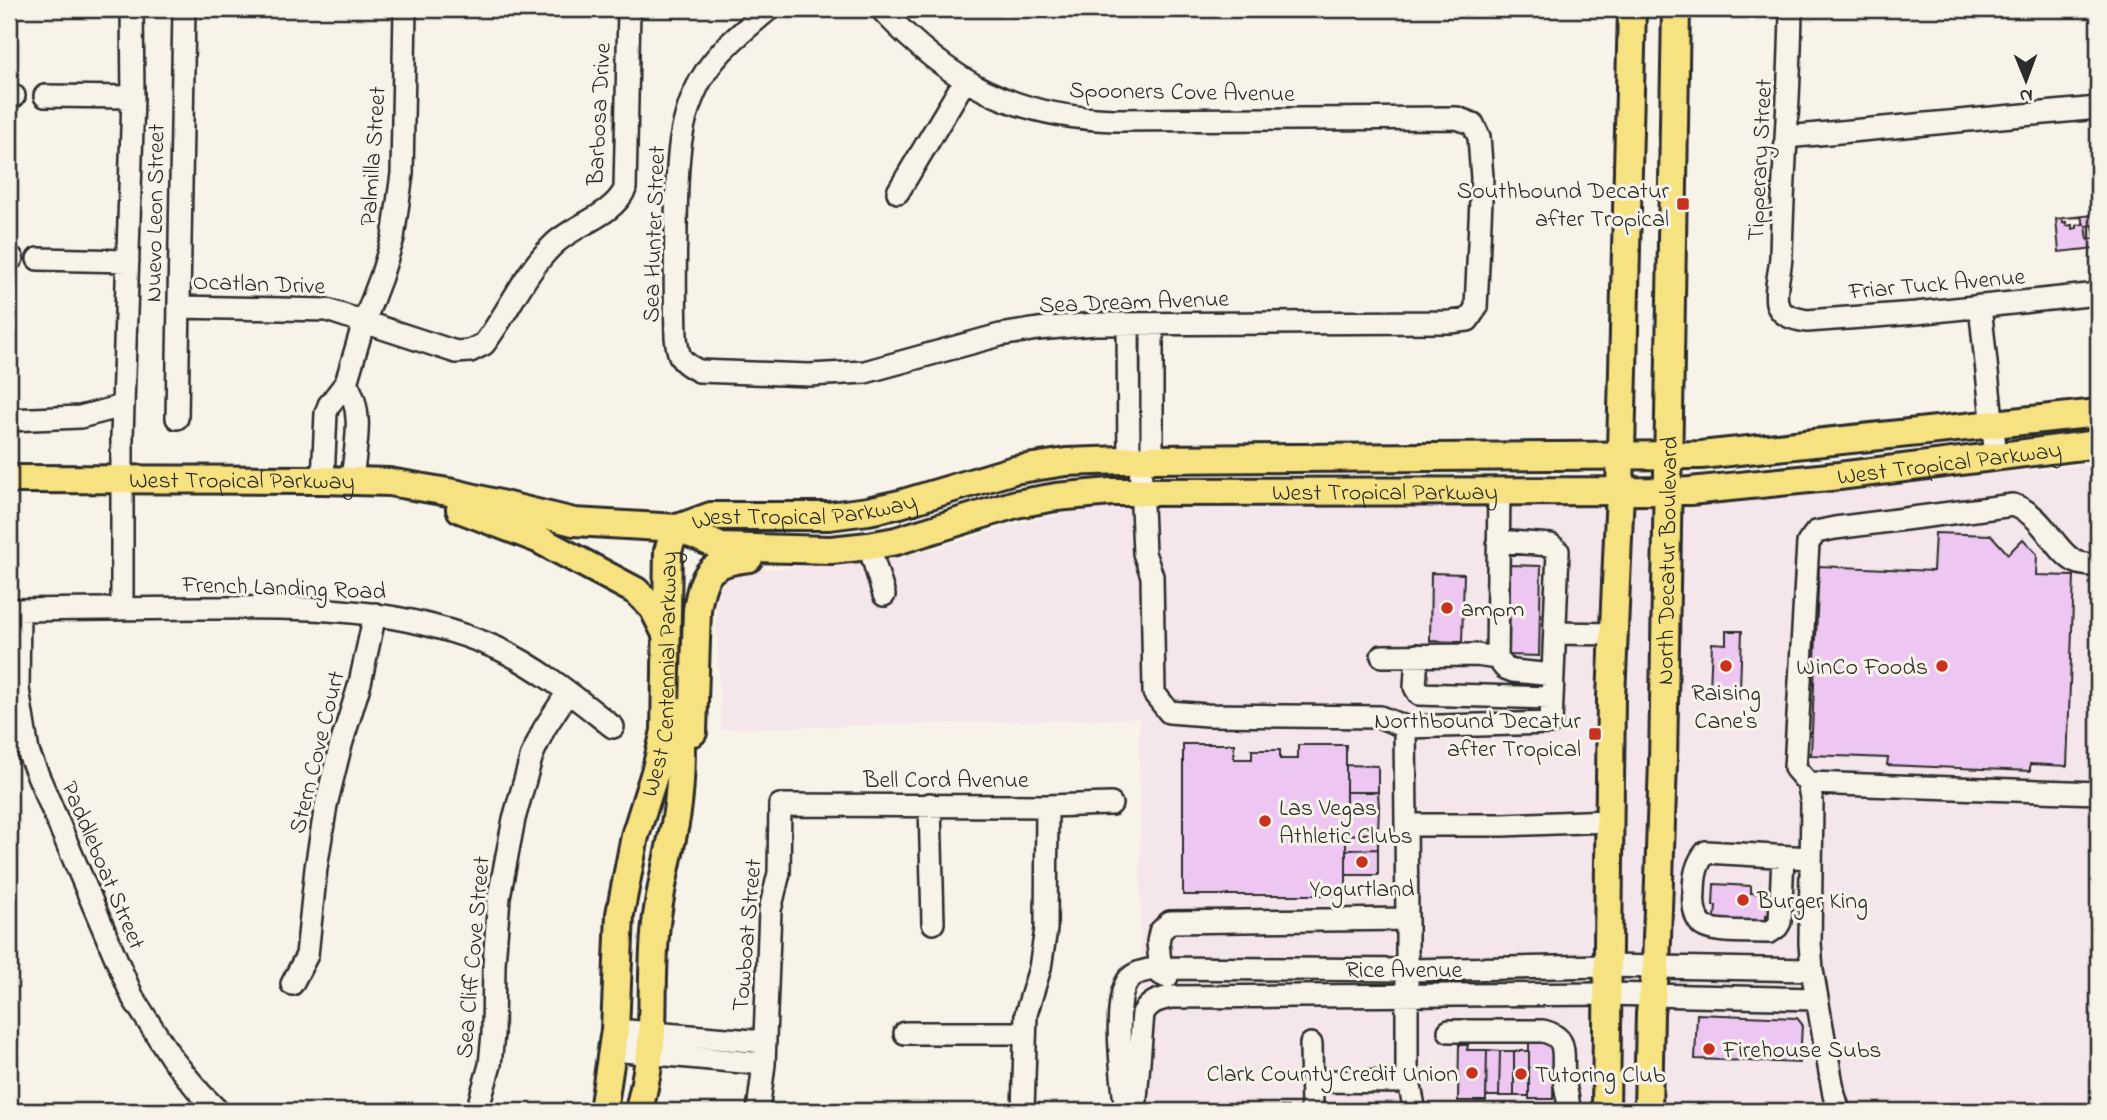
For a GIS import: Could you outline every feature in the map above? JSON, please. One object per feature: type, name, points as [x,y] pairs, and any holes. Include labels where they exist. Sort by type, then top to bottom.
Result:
[{"type":"main road","name":"North Decatur Boulevard","points":[[1606,1111],[1611,698],[1620,491],[1632,9]]},
{"type":"main road","name":"North Decatur Boulevard","points":[[1648,1111],[1650,1013],[1656,968],[1663,762],[1676,9]]},
{"type":"main road","name":"West Tropical Parkway","points":[[678,528],[711,516],[829,516],[867,511],[900,504],[1014,470],[1066,462],[1140,459],[1702,455],[2098,413]]},
{"type":"main road","name":"West Tropical Parkway","points":[[9,479],[389,482],[454,493],[574,522],[678,528],[720,547],[831,550],[896,541],[1016,504],[1111,492],[1667,491],[1732,488],[2098,444]]},
{"type":"main road","points":[[389,482],[538,539],[636,591],[653,608],[667,638]]},
{"type":"main road","name":"West Centennial Parkway","points":[[603,1111],[614,1040],[620,914],[635,836],[665,731],[668,551],[678,528]]},
{"type":"main road","name":"West Centennial Parkway","points":[[639,1111],[650,1044],[657,917],[675,823],[681,750],[682,564],[678,528]]},
{"type":"main road","points":[[675,823],[691,772],[697,610],[706,577],[718,564],[730,560],[831,550]]},
{"type":"street","points":[[122,609],[122,437],[133,97],[132,9]]},
{"type":"street","name":"Nuevo Leon Street","points":[[177,418],[184,9]]},
{"type":"street","name":"Palmilla Street","points":[[323,480],[329,405],[346,383],[393,237],[402,174],[405,9]]},
{"type":"street","name":"Barbosa Drive","points":[[456,352],[470,351],[484,344],[538,261],[551,246],[565,234],[620,201],[625,189],[626,169],[629,9]]},
{"type":"street","name":"Sea Hunter Street","points":[[684,364],[678,353],[675,306],[677,188],[679,149],[684,122],[705,73],[722,51],[769,9]]},
{"type":"street","name":"Spooners Cove Avenue","points":[[881,9],[922,51],[964,80],[998,97],[1034,110],[1086,119],[1457,118],[1473,124],[1479,136],[1482,178],[1478,293],[1476,308],[1468,320]]},
{"type":"street","name":"Tipperary Street","points":[[1782,312],[1777,305],[1777,290],[1781,258],[1791,9]]},
{"type":"street","points":[[898,192],[964,80]]},
{"type":"street","points":[[45,96],[133,97]]},
{"type":"street","points":[[1786,137],[2098,108]]},
{"type":"street","points":[[38,259],[128,261]]},
{"type":"street","name":"Friar Tuck Avenue","points":[[1782,312],[1793,319],[1807,321],[2098,294]]},
{"type":"street","points":[[1980,306],[1996,457]]},
{"type":"street","name":"Ocatlan Drive","points":[[179,307],[327,310],[456,352]]},
{"type":"street","name":"Sea Dream Avenue","points":[[684,364],[699,371],[719,373],[841,374],[887,367],[1000,335],[1065,327],[1128,324],[1428,323],[1468,320]]},
{"type":"street","points":[[1128,324],[1128,379],[1140,459],[1144,553],[1152,576],[1154,693],[1169,712],[1380,717],[1405,727],[1552,723],[1558,551],[1551,545],[1498,541]]},
{"type":"street","points":[[1140,459],[1152,379],[1153,324]]},
{"type":"street","points":[[1128,379],[1152,379]]},
{"type":"street","points":[[346,383],[356,404],[352,480]]},
{"type":"street","points":[[9,420],[80,417],[123,406]]},
{"type":"street","points":[[326,424],[356,426]]},
{"type":"street","points":[[1499,491],[1497,658],[1505,668],[1513,671],[1553,675]]},
{"type":"street","points":[[1839,1111],[1812,970],[1812,802],[1808,783],[1795,768],[1808,543],[1816,533],[1835,527],[2013,505],[2026,510],[2036,519],[2071,559],[2084,565],[2098,565]]},
{"type":"street","points":[[869,546],[884,595]]},
{"type":"street","name":"French Landing Road","points":[[14,610],[318,609],[409,620],[466,636],[501,650],[568,692],[613,727]]},
{"type":"street","name":"Paddleboat Street","points":[[14,610],[18,689],[28,752],[133,998],[173,1060],[218,1111]]},
{"type":"street","name":"Stern Cove Court","points":[[292,984],[307,956],[326,805],[360,683],[375,614]]},
{"type":"street","points":[[1555,634],[1614,634]]},
{"type":"street","points":[[1417,655],[1415,687],[1419,694],[1552,698]]},
{"type":"street","points":[[1382,656],[1476,655],[1497,658]]},
{"type":"street","name":"Sea Cliff Cove Street","points":[[477,1111],[490,1065],[497,917],[514,819],[532,755],[544,729],[568,692]]},
{"type":"street","points":[[1405,727],[1409,995],[1407,1072],[1415,1111]]},
{"type":"street","points":[[1808,783],[2098,793]]},
{"type":"street","points":[[930,804],[933,923]]},
{"type":"street","name":"Bell Cord Avenue","points":[[780,805],[1111,804]]},
{"type":"street","name":"Towboat Street","points":[[758,1111],[764,1064],[770,910],[779,873],[780,805]]},
{"type":"street","points":[[1023,1111],[1026,1014],[1041,968],[1046,929],[1047,806]]},
{"type":"street","points":[[1406,825],[1610,821]]},
{"type":"street","points":[[1783,857],[1780,922],[1777,927],[1770,932],[1708,929],[1699,923],[1693,900],[1694,876],[1700,859],[1706,852],[1811,858]]},
{"type":"street","points":[[1283,996],[1165,977],[1160,968],[1160,932],[1170,922],[1407,919]]},
{"type":"street","name":"Rice Avenue","points":[[1160,968],[1408,971],[1607,967],[1812,970]]},
{"type":"street","points":[[1126,1111],[1119,1046],[1123,990],[1126,982],[1135,974],[1160,968]]},
{"type":"street","name":"Rice Avenue","points":[[1135,1111],[1143,1013],[1149,1004],[1156,1000],[1171,997],[1652,995],[1817,999]]},
{"type":"street","points":[[1449,1031],[1553,1033],[1563,1047],[1569,1111]]},
{"type":"street","points":[[905,1033],[1025,1033]]},
{"type":"street","points":[[614,1040],[764,1064]]},
{"type":"street","points":[[650,1044],[765,1042]]},
{"type":"street","points":[[1311,1044],[1312,1111]]},
{"type":"street","points":[[1312,1081],[1409,1082]]},
{"type":"shaded area","points":[[2098,464],[2098,1111],[1143,1111],[1139,718],[721,729],[716,596],[732,571],[861,564],[936,549],[1009,526],[1072,512],[1122,505],[1609,505],[1716,499]]},
{"type":"building","points":[[2093,215],[2096,248],[2059,252],[2056,219],[2063,218],[2063,223],[2066,222],[2066,226],[2072,225],[2072,229],[2084,224],[2081,217],[2068,218]],"holes":[[[2093,225],[2095,238],[2088,239],[2086,226]]]},
{"type":"building","name":"WinCo Foods","points":[[1935,533],[1991,535],[2008,554],[2023,539],[2037,554],[2036,575],[2074,576],[2067,766],[2030,764],[2030,771],[1887,765],[1888,758],[1811,755],[1819,566],[1933,571]]},
{"type":"building","points":[[1510,565],[1541,566],[1539,656],[1509,655]]},
{"type":"building","name":"ampm","points":[[1431,573],[1464,574],[1462,642],[1430,641]]},
{"type":"building","name":"Raising Cane's","points":[[1726,631],[1742,631],[1740,690],[1710,689],[1712,643],[1726,644]]},
{"type":"building","name":"Las Vegas Athletic Clubs","points":[[1183,744],[1234,744],[1234,759],[1252,759],[1252,750],[1280,750],[1280,759],[1298,759],[1298,745],[1346,745],[1346,895],[1183,895]]},
{"type":"building","points":[[1346,765],[1378,766],[1378,792],[1346,792]]},
{"type":"building","points":[[1346,792],[1378,792],[1379,807],[1346,808]]},
{"type":"building","points":[[1379,807],[1378,833],[1346,835],[1346,808]]},
{"type":"building","points":[[1378,833],[1378,849],[1346,850],[1346,835]]},
{"type":"building","name":"Yogurtland","points":[[1378,849],[1378,875],[1346,875],[1346,850]]},
{"type":"building","name":"Burger King","points":[[1714,884],[1751,886],[1751,893],[1773,894],[1772,916],[1766,915],[1766,923],[1718,921],[1718,918],[1715,918],[1716,906],[1713,906]]},
{"type":"building","points":[[1697,1014],[1797,1018],[1802,1024],[1800,1063],[1695,1059]]},
{"type":"building","points":[[1529,1042],[1554,1042],[1553,1099],[1529,1099]]},
{"type":"building","name":"Clark County Credit Union","points":[[1459,1045],[1468,1045],[1467,1050],[1487,1050],[1486,1101],[1458,1101]]},
{"type":"building","points":[[1487,1050],[1500,1051],[1499,1096],[1486,1096]]},
{"type":"building","points":[[1500,1051],[1514,1051],[1514,1096],[1499,1096]]},
{"type":"building","name":"Tutoring Club","points":[[1514,1051],[1529,1051],[1529,1096],[1514,1096]]},
{"type":"building","points":[[1189,1106],[1288,1107],[1288,1111],[1189,1111]]},
{"type":"place","name":"Southbound Decatur after Tropical","points":[[1683,204]]},
{"type":"place","name":"ampm","points":[[1447,608]]},
{"type":"place","name":"Raising Cane's","points":[[1726,666]]},
{"type":"place","name":"WinCo Foods","points":[[1942,666]]},
{"type":"place","name":"Northbound Decatur after Tropical","points":[[1595,734]]},
{"type":"place","name":"Las Vegas Athletic Clubs","points":[[1265,821]]},
{"type":"place","name":"Yogurtland","points":[[1362,862]]},
{"type":"place","name":"Burger King","points":[[1743,900]]},
{"type":"place","name":"Firehouse Subs","points":[[1709,1049]]},
{"type":"place","name":"Clark County Credit Union","points":[[1472,1073]]},
{"type":"place","name":"Tutoring Club","points":[[1521,1074]]}]
